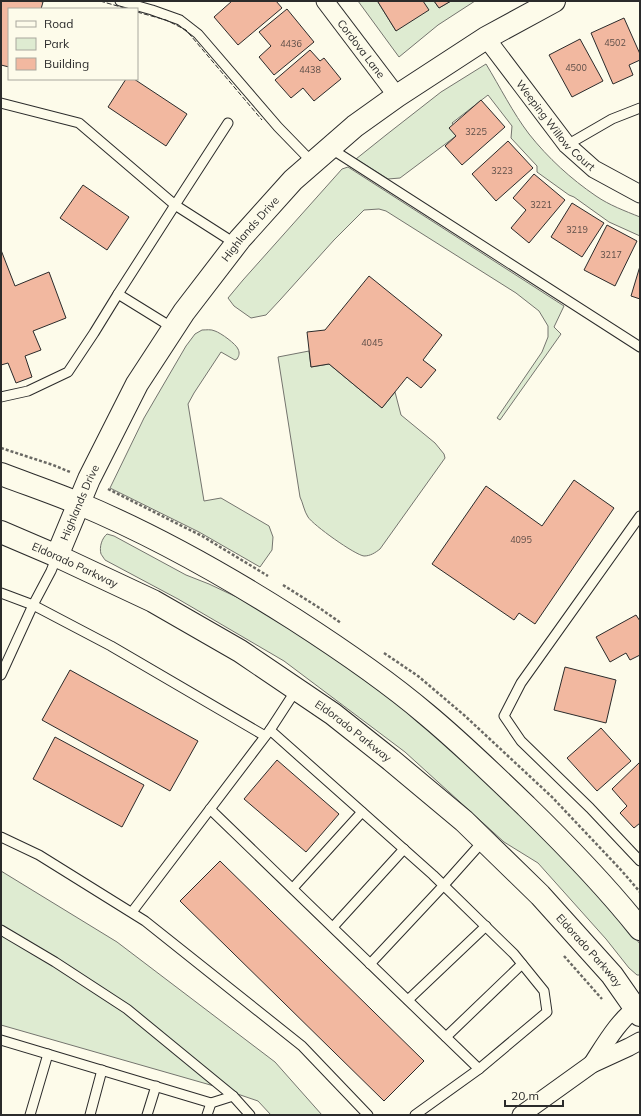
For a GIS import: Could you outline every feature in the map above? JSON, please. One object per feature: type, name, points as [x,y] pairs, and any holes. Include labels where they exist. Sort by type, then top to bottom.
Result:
[{"type":"main road","name":"Highlands Drive","points":[[57,556],[89,479],[137,384],[187,308],[236,244],[293,180],[354,126],[397,96],[486,38],[554,1]]},
{"type":"main road","points":[[1,474],[78,503],[139,530],[260,597],[376,675],[450,734],[495,776],[572,851],[622,906],[640,929]]},
{"type":"main road","name":"Eldorado Parkway","points":[[1,532],[57,556],[153,601],[240,651],[333,714],[391,760],[464,821],[484,840],[540,895],[612,975],[638,1010]]},
{"type":"street","name":"Cordova Lane","points":[[325,1],[397,96]]},
{"type":"street","name":"Weeping Willow Court","points":[[486,38],[566,145],[594,169],[640,194]]},
{"type":"street","points":[[592,1064],[612,1032],[638,1010]]},
{"type":"street","points":[[521,1115],[592,1064],[640,1041]]},
{"type":"lane","points":[[120,1],[180,20],[198,34],[278,127],[313,163]]},
{"type":"lane","points":[[1,103],[79,123],[175,205],[236,244]]},
{"type":"lane","points":[[566,145],[612,119],[640,108]]},
{"type":"lane","points":[[1,397],[28,391],[68,372],[228,124]]},
{"type":"lane","points":[[330,147],[640,347]]},
{"type":"lane","points":[[118,294],[173,328]]},
{"type":"lane","points":[[640,516],[521,683],[504,716],[521,741],[590,808],[640,861]]},
{"type":"lane","points":[[1,675],[57,556]]},
{"type":"lane","points":[[1,593],[34,606],[111,646],[267,733],[362,812],[444,886],[514,954],[544,991],[547,1012],[479,1069],[415,1115]]},
{"type":"lane","points":[[132,912],[267,733],[296,690]]},
{"type":"lane","points":[[210,809],[479,1069]]},
{"type":"lane","points":[[292,888],[362,812]]},
{"type":"lane","points":[[1,837],[39,855],[145,921],[302,1046],[368,1115]]},
{"type":"lane","points":[[370,964],[444,886],[484,840]]},
{"type":"lane","points":[[333,927],[404,849]]},
{"type":"lane","points":[[408,1000],[486,926]]},
{"type":"lane","points":[[1,930],[55,962],[127,1009],[233,1096],[250,1115]]},
{"type":"lane","points":[[446,1037],[522,964]]},
{"type":"lane","points":[[1,1040],[211,1103],[233,1096]]},
{"type":"lane","points":[[30,1115],[48,1054]]},
{"type":"lane","points":[[90,1115],[102,1070]]},
{"type":"lane","points":[[147,1115],[156,1086]]},
{"type":"lane","points":[[208,1115],[211,1103]]},
{"type":"path","points":[[559,950],[604,1002]]},
{"type":"green space","points":[[358,1],[379,1],[378,2],[396,31],[423,1],[434,1],[439,8],[451,1],[475,1],[438,25],[399,57]]},
{"type":"green space","points":[[486,64],[529,134],[552,160],[578,183],[596,196],[612,205],[640,217],[640,236],[609,222],[537,172],[537,166],[511,138],[512,126],[488,95],[452,123],[460,133],[400,178],[388,179],[356,159],[441,92]]},
{"type":"green space","points":[[348,167],[564,306],[554,327],[561,334],[500,420],[497,418],[542,352],[548,337],[548,326],[539,311],[516,293],[386,211],[379,209],[364,210],[334,240],[266,315],[251,318],[234,306],[228,298],[342,169]]},
{"type":"green space","points":[[202,330],[212,330],[218,332],[234,344],[239,353],[238,358],[235,360],[221,352],[188,404],[204,501],[221,498],[269,526],[273,537],[272,550],[260,567],[199,532],[110,488],[144,418],[186,346],[195,334]]},
{"type":"green space","points":[[309,351],[311,367],[329,364],[382,408],[395,392],[401,415],[435,443],[444,454],[445,458],[380,549],[368,555],[364,556],[352,551],[311,521],[305,512],[300,497],[278,357]]},
{"type":"green space","points":[[107,534],[114,536],[186,575],[245,601],[307,638],[408,712],[491,784],[593,885],[640,944],[640,975],[637,975],[629,968],[606,939],[538,863],[504,842],[405,752],[284,661],[178,599],[105,560],[101,554],[100,548],[102,540]]},
{"type":"green space","points":[[1,871],[117,942],[275,1062],[322,1115],[271,1115],[258,1101],[214,1086],[1,1025]]},
{"type":"building","points":[[1,1],[43,2],[41,8],[8,8],[8,67],[1,65]]},
{"type":"building","points":[[232,1],[276,1],[282,8],[238,45],[214,17]]},
{"type":"building","points":[[423,1],[429,10],[396,31],[378,2]]},
{"type":"building","points":[[434,1],[451,1],[439,8]]},
{"type":"building","points":[[287,9],[314,42],[274,75],[259,57],[271,46],[259,32]]},
{"type":"building","points":[[624,18],[640,54],[640,60],[629,65],[633,75],[613,84],[591,33]]},
{"type":"building","points":[[580,39],[603,81],[572,97],[549,55]]},
{"type":"building","points":[[310,50],[320,61],[324,58],[341,79],[314,101],[303,88],[291,98],[275,80]]},
{"type":"building","points":[[125,80],[136,80],[187,114],[166,146],[108,107]]},
{"type":"building","points":[[481,100],[505,127],[462,165],[445,146],[456,136],[449,128]]},
{"type":"building","points":[[508,141],[533,168],[496,201],[472,174]]},
{"type":"building","points":[[534,174],[565,200],[529,243],[511,228],[526,210],[513,198]]},
{"type":"building","points":[[83,185],[129,217],[107,250],[60,218]]},
{"type":"building","points":[[572,203],[604,223],[582,257],[551,237]]},
{"type":"building","points":[[607,225],[637,241],[615,286],[584,270]]},
{"type":"building","points":[[1,250],[15,286],[49,272],[66,318],[33,331],[41,350],[25,356],[32,377],[16,383],[8,363],[1,365]]},
{"type":"building","points":[[640,266],[640,299],[631,296]]},
{"type":"building","points":[[369,276],[442,335],[423,360],[436,370],[421,388],[407,377],[382,408],[329,364],[311,367],[307,332],[325,330]]},
{"type":"building","points":[[574,480],[614,508],[535,624],[519,613],[514,620],[432,564],[486,486],[542,526]]},
{"type":"building","points":[[636,615],[640,621],[640,655],[630,660],[626,653],[610,662],[596,637]]},
{"type":"building","points":[[565,667],[616,680],[606,723],[554,710]]},
{"type":"building","points":[[70,670],[198,741],[170,791],[42,720]]},
{"type":"building","points":[[601,728],[631,761],[597,791],[567,758]]},
{"type":"building","points":[[55,737],[144,785],[122,827],[33,779]]},
{"type":"building","points":[[277,760],[339,814],[306,852],[244,799]]},
{"type":"building","points":[[640,762],[640,823],[634,828],[620,813],[627,806],[612,789]]},
{"type":"building","points":[[220,861],[424,1061],[384,1101],[180,901]]},
{"type":"fence","points":[[100,1],[124,8]]},
{"type":"fence","points":[[138,12],[166,20],[186,30],[262,120]]}]
